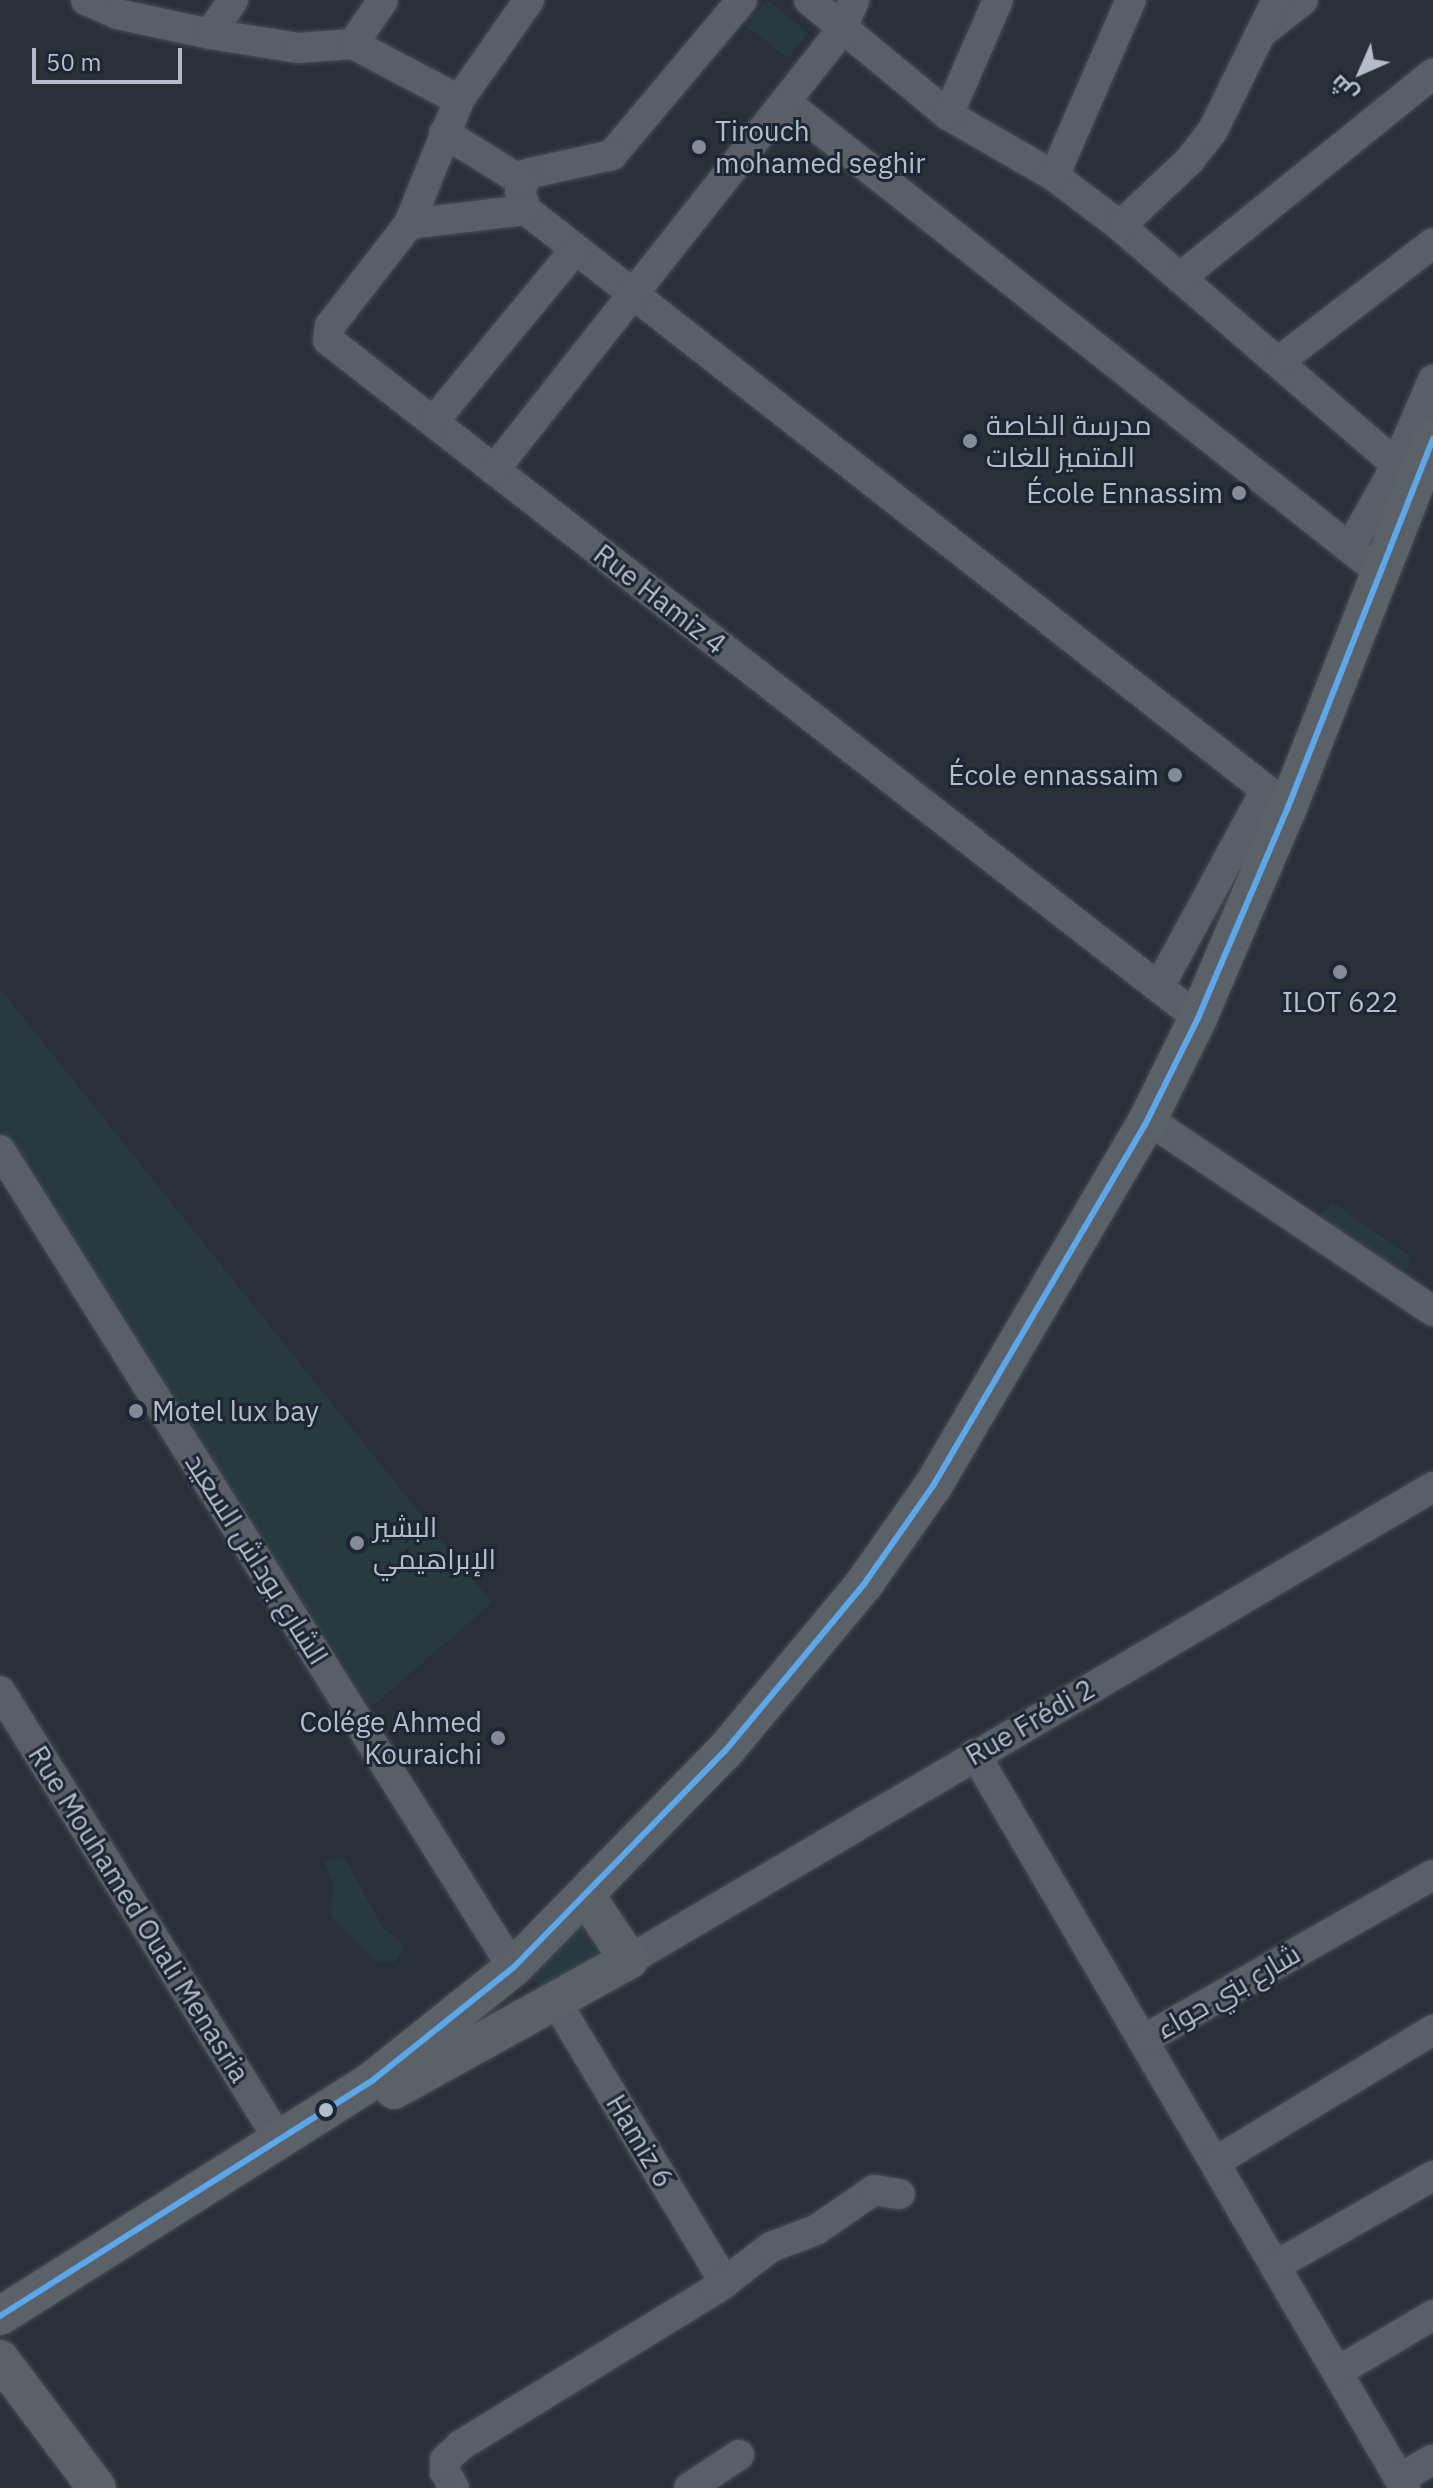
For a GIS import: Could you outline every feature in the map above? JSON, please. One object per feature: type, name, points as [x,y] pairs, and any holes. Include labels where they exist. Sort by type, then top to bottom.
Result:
[{"type":"main road","points":[[590,1902],[725,1751],[864,1584],[933,1486],[1145,1125],[1198,1018],[1277,798],[1380,572],[1433,439]]},
{"type":"main road","points":[[0,2320],[278,2138],[354,2092],[513,1968],[590,1902],[736,1760],[875,1592],[944,1493],[1159,1127],[1211,1023],[1282,854],[1416,476]]},
{"type":"main road","points":[[0,2320],[307,2139],[629,1960],[590,1902]]},
{"type":"main road","points":[[513,1968],[519,1990],[548,2003]]},
{"type":"main road","points":[[0,2359],[97,2488]]},
{"type":"street","points":[[86,0],[122,7],[210,34],[298,48],[353,44],[459,100]]},
{"type":"street","points":[[210,34],[233,0]]},
{"type":"street","points":[[353,44],[383,0]]},
{"type":"street","points":[[409,224],[459,100],[529,0]]},
{"type":"street","points":[[524,196],[535,170],[612,155],[742,0]]},
{"type":"street","points":[[809,0],[841,31],[948,115],[1054,176],[1120,226],[1416,476]]},
{"type":"street","points":[[494,470],[629,293],[841,31],[854,0]]},
{"type":"street","points":[[948,115],[998,0]]},
{"type":"street","points":[[1054,176],[1131,0]]},
{"type":"street","points":[[1120,226],[1189,161],[1212,132],[1277,0]]},
{"type":"street","points":[[1263,32],[1303,0]]},
{"type":"street","points":[[1181,277],[1433,74]]},
{"type":"street","points":[[785,102],[1380,572]]},
{"type":"street","points":[[444,133],[524,196],[574,251],[1277,798],[1159,987]]},
{"type":"street","points":[[409,224],[524,196]]},
{"type":"street","name":"Rue Hamiz 4","points":[[409,224],[330,326],[328,340],[1198,1018]]},
{"type":"street","points":[[1278,362],[1433,243]]},
{"type":"street","points":[[433,422],[574,251]]},
{"type":"street","points":[[1350,548],[1416,476],[1433,380]]},
{"type":"street","points":[[1159,1127],[1433,1311]]},
{"type":"street","name":"الشارع بوداش السعيد","points":[[0,1150],[513,1968]]},
{"type":"street","name":"Rue Frédi 2","points":[[629,1960],[1433,1487]]},
{"type":"street","name":"Rue Mouhamed Ouali Menasria","points":[[0,1691],[278,2138]]},
{"type":"street","name":"شارع بني حواء","points":[[975,1754],[1145,2039],[1430,1885]]},
{"type":"street","name":"Hamiz 6","points":[[548,2003],[725,2283]]},
{"type":"street","points":[[1215,2162],[1433,2030]]},
{"type":"street","points":[[1145,2039],[1402,2483],[1433,2459]]},
{"type":"street","points":[[1275,2266],[1433,2176]]},
{"type":"street","points":[[454,2488],[445,2472],[445,2460],[461,2445],[725,2283],[771,2247],[816,2230],[874,2190],[900,2194]]},
{"type":"street","points":[[1337,2372],[1433,2315]]},
{"type":"street","points":[[689,2488],[739,2455]]},
{"type":"green space","points":[[767,0],[808,33],[788,58],[746,26]]},
{"type":"green space","points":[[0,989],[492,1603],[371,1707],[0,1129]]},
{"type":"green space","points":[[1332,1202],[1411,1257],[1407,1272],[1318,1217]]},
{"type":"green space","points":[[345,1859],[383,1928],[405,1946],[394,1962],[376,1961],[331,1916],[333,1884],[324,1861]]},
{"type":"green space","points":[[576,1920],[592,1920],[606,1956],[542,1988],[529,1975]]},
{"type":"transit line","points":[[0,2316],[373,2080],[513,1968],[725,1751],[864,1584],[933,1486],[1145,1125],[1198,1018],[1288,807],[1433,439]]},
{"type":"place","name":"Tirouch mohamed seghir","points":[[699,147]]},
{"type":"place","name":"مدرسة الخاصة المتميز للغات","points":[[970,441]]},
{"type":"place","name":"École Ennassim","points":[[1239,493]]},
{"type":"place","name":"École ennassaim","points":[[1175,775]]},
{"type":"place","name":"ILOT 622","points":[[1340,972]]},
{"type":"place","name":"Motel lux bay","points":[[136,1411]]},
{"type":"place","name":"البشير الإبراهيمي","points":[[357,1543]]},
{"type":"place","name":"Colége Ahmed Kouraichi","points":[[498,1738]]}]
